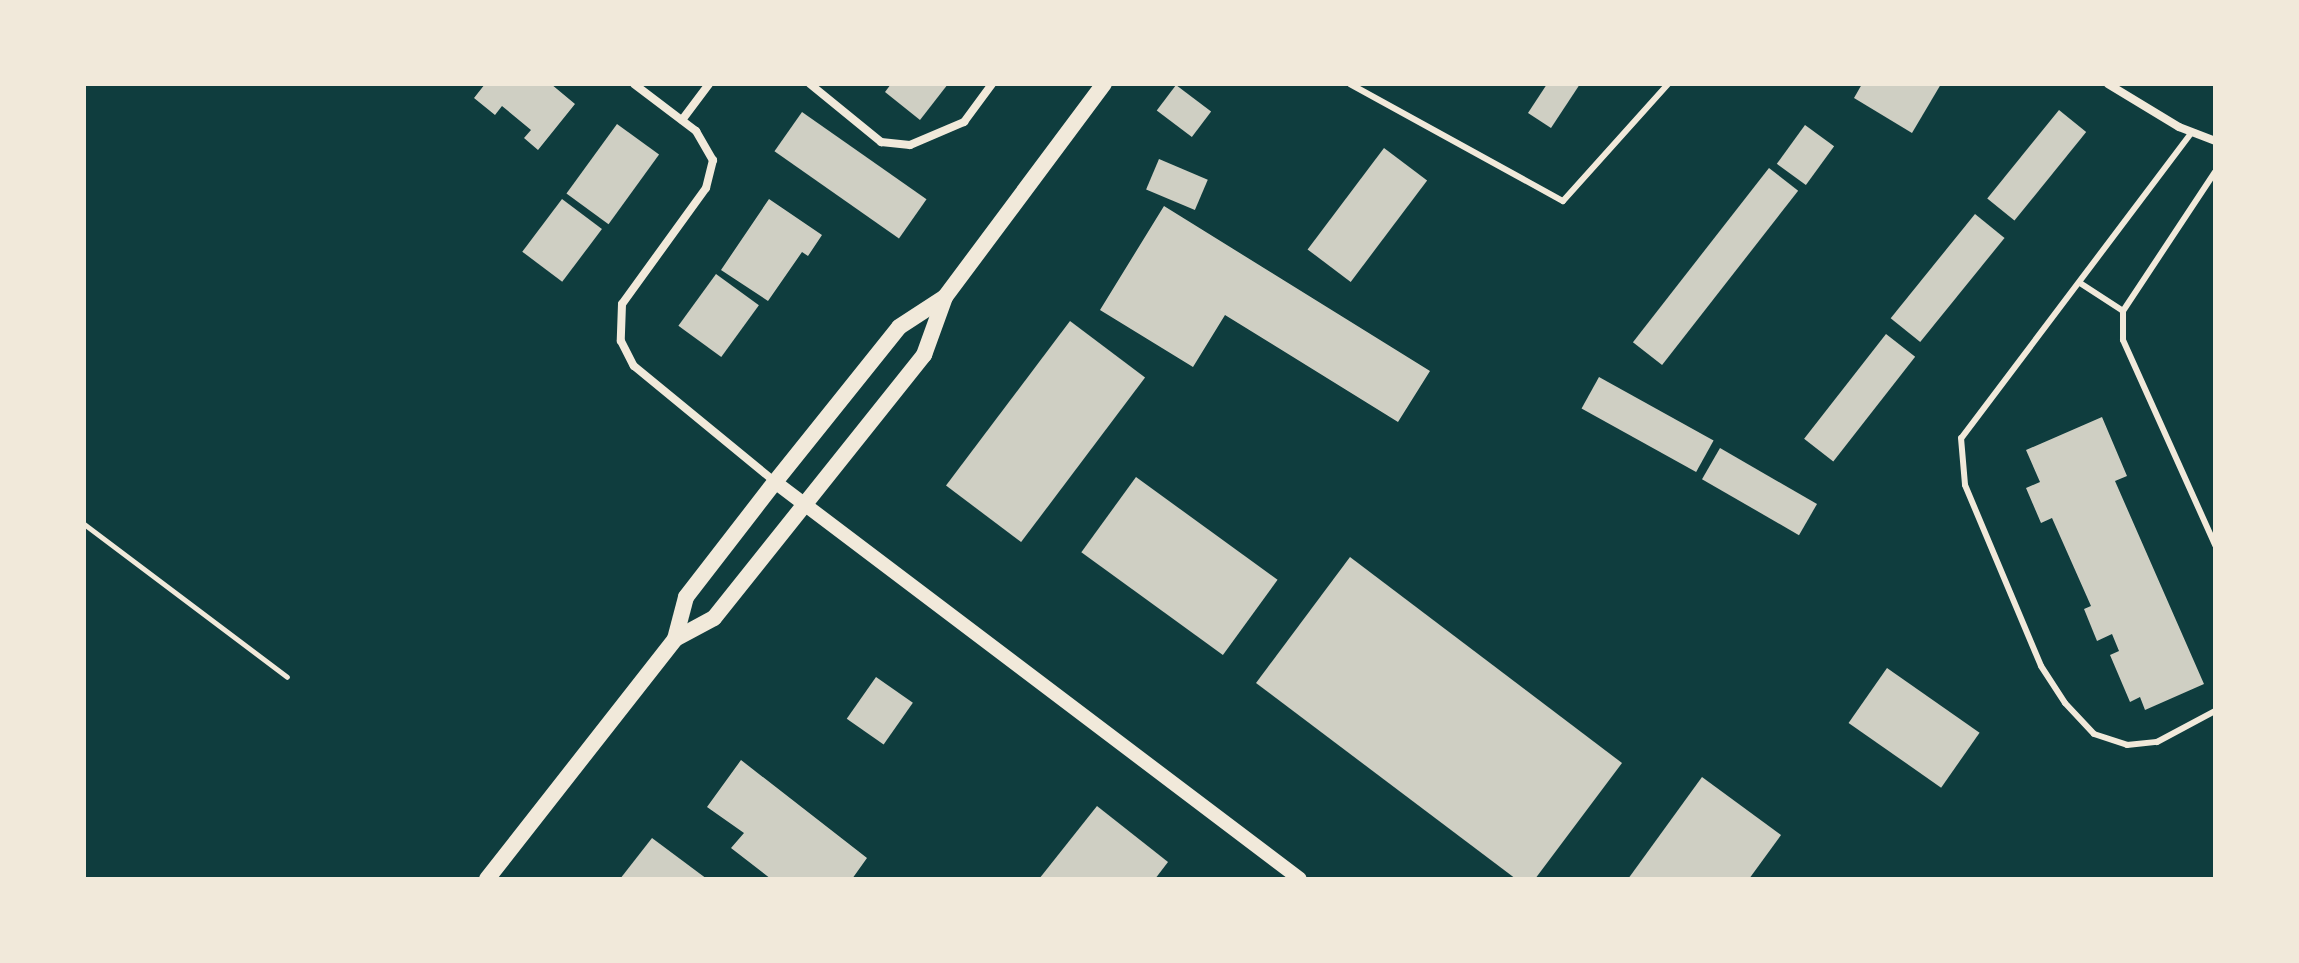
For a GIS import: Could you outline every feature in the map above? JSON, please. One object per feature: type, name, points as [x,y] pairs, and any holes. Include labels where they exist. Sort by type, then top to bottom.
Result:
[{"type":"main road","points":[[675,639],[714,618],[924,355],[945,297],[1104,84]]},
{"type":"main road","points":[[487,879],[675,639],[686,597],[775,482],[899,327],[945,297]]},
{"type":"street","points":[[634,84],[696,131],[713,160],[706,188],[622,304],[621,341],[634,366],[775,482],[1300,879]]},
{"type":"street","points":[[682,120],[709,84]]},
{"type":"street","points":[[810,84],[881,142],[910,145],[964,122],[992,84]]},
{"type":"street","points":[[2108,84],[2192,132],[2215,141]]},
{"type":"lane","points":[[1350,84],[1563,201],[1668,84]]},
{"type":"lane","points":[[2192,132],[1961,438],[1965,485],[2041,666],[2094,734],[2127,745],[2157,742],[2215,711]]},
{"type":"lane","points":[[2215,172],[2123,311],[2123,340],[2215,545]]},
{"type":"lane","points":[[2080,283],[2123,311]]},
{"type":"path","points":[[84,524],[287,677]]},
{"type":"building","points":[[485,84],[551,84],[575,104],[538,150],[524,138],[531,130],[502,106],[495,115],[474,98]]},
{"type":"building","points":[[891,84],[948,84],[920,120],[885,92]]},
{"type":"building","points":[[1547,84],[1580,84],[1551,128],[1528,113]]},
{"type":"building","points":[[1862,84],[1941,84],[1912,133],[1854,98]]},
{"type":"building","points":[[1176,85],[1211,111],[1192,137],[1157,111]]},
{"type":"building","points":[[2059,110],[2086,132],[2014,221],[1987,199]]},
{"type":"building","points":[[802,112],[927,199],[899,239],[774,151]]},
{"type":"building","points":[[617,124],[659,155],[609,224],[566,194]]},
{"type":"building","points":[[1805,125],[1834,146],[1806,185],[1777,164]]},
{"type":"building","points":[[1384,148],[1427,180],[1351,282],[1308,249]]},
{"type":"building","points":[[1159,159],[1208,180],[1195,210],[1146,189]]},
{"type":"building","points":[[1769,168],[1798,191],[1662,365],[1633,342]]},
{"type":"building","points":[[562,199],[602,229],[562,282],[522,252]]},
{"type":"building","points":[[769,199],[822,235],[808,256],[802,252],[768,301],[721,270]]},
{"type":"building","points":[[1164,206],[1430,371],[1398,422],[1225,315],[1193,367],[1100,310]]},
{"type":"building","points":[[1975,214],[2005,238],[1920,342],[1891,318]]},
{"type":"building","points":[[716,274],[759,305],[721,357],[678,326]]},
{"type":"building","points":[[1070,321],[1145,378],[1021,542],[946,486]]},
{"type":"building","points":[[1886,334],[1915,357],[1833,462],[1804,439]]},
{"type":"building","points":[[1599,377],[1714,441],[1696,472],[1582,408]]},
{"type":"building","points":[[2102,417],[2127,476],[2115,481],[2204,684],[2145,710],[2140,697],[2130,702],[2110,655],[2119,651],[2112,634],[2097,641],[2084,609],[2091,606],[2052,518],[2041,523],[2026,488],[2040,482],[2026,450]]},
{"type":"building","points":[[1720,448],[1817,504],[1799,535],[1702,479]]},
{"type":"building","points":[[1136,477],[1278,580],[1223,655],[1081,552]]},
{"type":"building","points":[[1350,557],[1622,763],[1535,879],[1516,879],[1256,683]]},
{"type":"building","points":[[1887,668],[1980,733],[1941,788],[1849,723]]},
{"type":"building","points":[[876,677],[913,703],[884,745],[847,719]]},
{"type":"building","points":[[741,760],[867,858],[852,879],[771,879],[731,848],[744,833],[707,807]]},
{"type":"building","points":[[1702,777],[1781,835],[1749,879],[1628,879]]},
{"type":"building","points":[[1097,806],[1168,862],[1155,879],[1039,879]]},
{"type":"building","points":[[652,838],[707,879],[620,879]]}]
